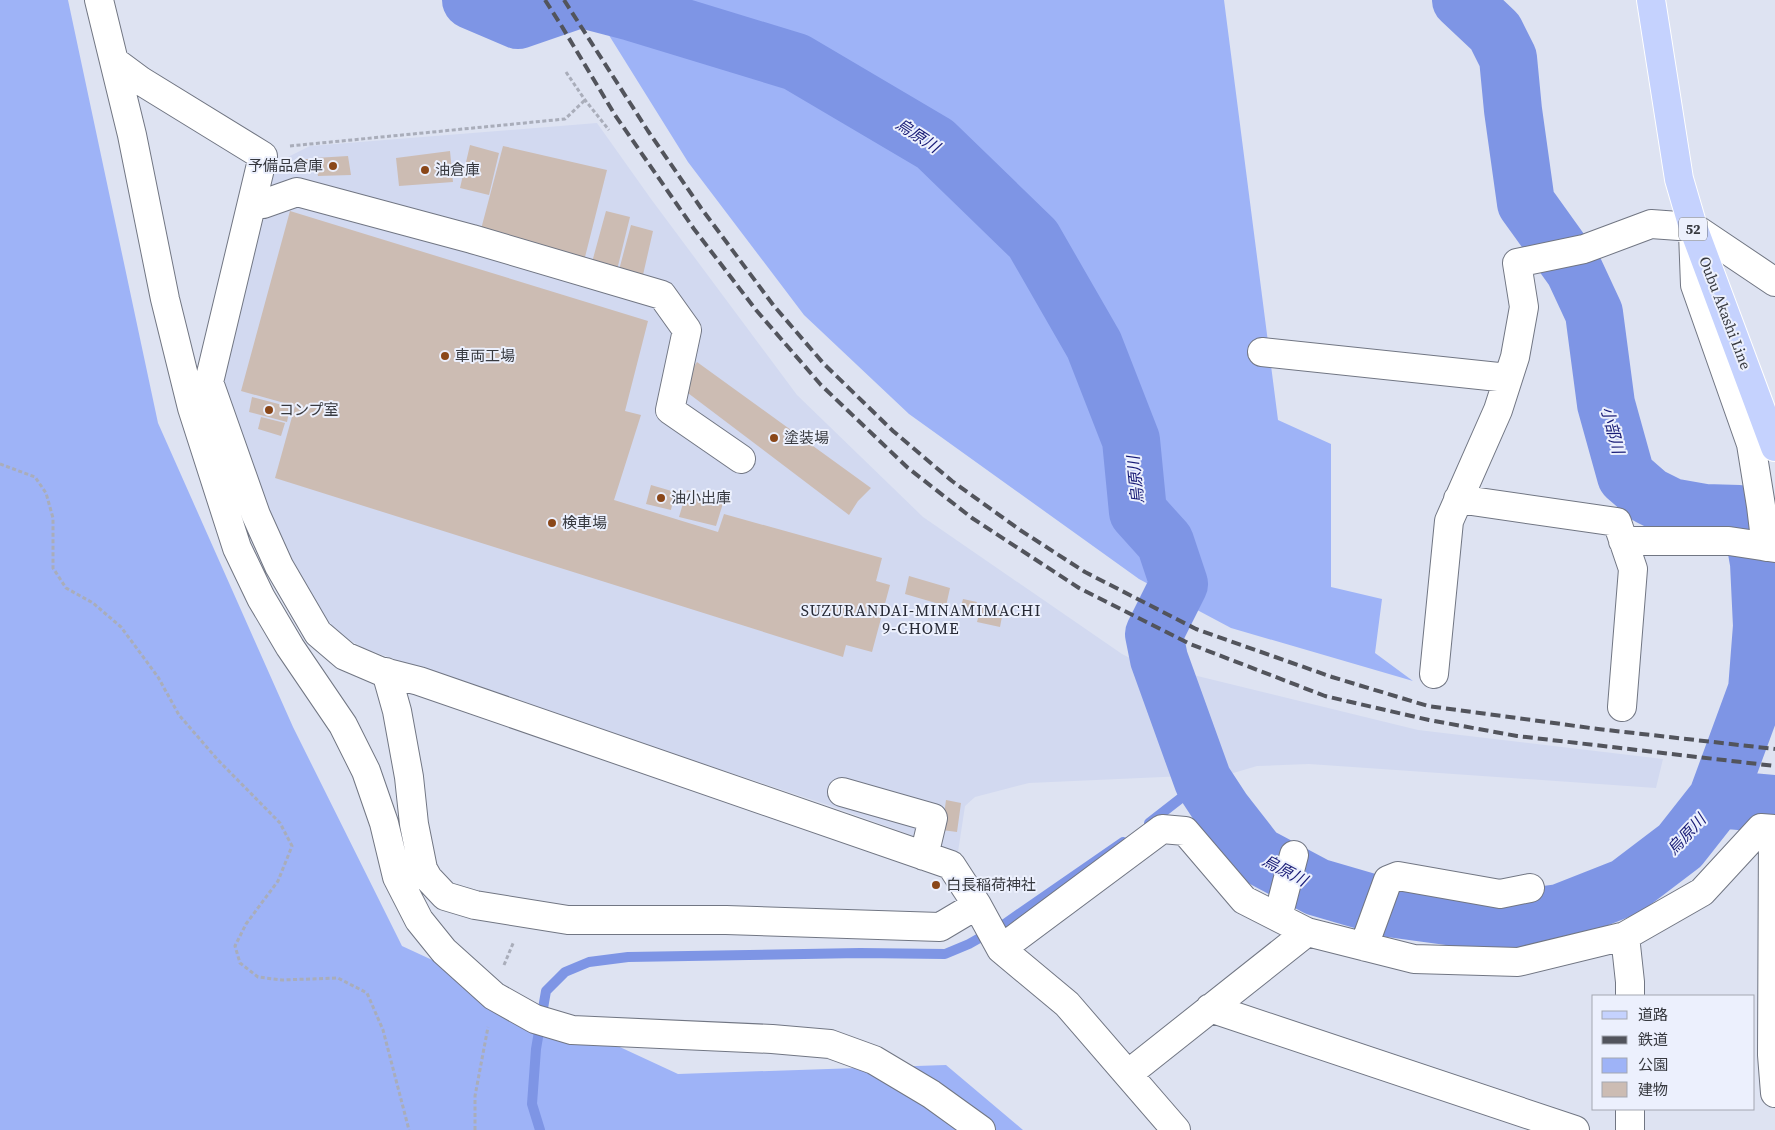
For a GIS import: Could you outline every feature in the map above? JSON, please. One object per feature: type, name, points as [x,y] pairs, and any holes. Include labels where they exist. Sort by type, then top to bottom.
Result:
[{"type":"main road","name":"Oubu Akashi Line","points":[[1651,0],[1679,179],[1693,227],[1775,447]]},
{"type":"street","points":[[99,0],[132,135],[165,299],[192,408],[237,548],[266,606],[347,732],[366,771],[384,823],[397,877],[419,920],[444,951],[494,996],[535,1019],[572,1030],[762,1038],[830,1044],[874,1060],[930,1094],[981,1130]]},
{"type":"street","points":[[114,62],[141,81],[263,156],[210,382],[256,515],[278,566],[318,633],[345,656],[386,672],[419,681],[951,865],[1002,949],[1067,1004],[1176,1130]]},
{"type":"street","points":[[252,202],[263,204],[297,192],[662,295],[688,330],[670,410],[741,459]]},
{"type":"street","points":[[1434,674],[1449,521],[1498,410],[1515,357],[1524,306],[1517,263],[1584,249],[1651,224],[1693,227],[1775,282]]},
{"type":"street","points":[[1623,541],[1730,541],[1771,548],[1761,506],[1751,444],[1695,285],[1693,227]]},
{"type":"street","points":[[1262,352],[1508,378]]},
{"type":"street","points":[[1458,499],[1617,522],[1633,568],[1622,706]]},
{"type":"street","points":[[386,672],[397,711],[409,777],[414,824],[423,869],[428,878],[445,896],[475,905],[568,920],[726,920],[940,927],[976,905]]},
{"type":"street","points":[[842,792],[933,818],[924,856]]},
{"type":"street","points":[[1002,949],[1162,830],[1185,831],[1244,900],[1280,912],[1307,932],[1367,941],[1414,959],[1518,962],[1625,936],[1702,892],[1761,828],[1774,829],[1772,1054],[1775,1094]]},
{"type":"street","points":[[1280,912],[1294,855]]},
{"type":"street","points":[[1367,941],[1388,880],[1398,876],[1500,894],[1530,888]]},
{"type":"street","points":[[1128,1074],[1307,932]]},
{"type":"street","points":[[1625,936],[1630,995]]},
{"type":"street","points":[[1210,1008],[1575,1130]]},
{"type":"street","points":[[1630,1110],[1630,1130]]},
{"type":"path","points":[[566,72],[609,130]]},
{"type":"path","points":[[263,156],[276,147],[565,119],[585,100]]},
{"type":"path","points":[[0,464],[35,478],[46,493],[53,518],[53,568],[66,588],[93,603],[121,628],[158,677],[179,715],[217,759],[280,823],[292,846],[278,881],[246,924],[235,946],[240,963],[258,977],[282,980],[338,978],[367,993],[383,1030],[409,1130]]},
{"type":"shaded area","points":[[597,123],[651,199],[797,395],[923,517],[1122,654],[1136,661],[1418,730],[1663,759],[1656,788],[1309,764],[1257,766],[1230,774],[1029,783],[975,797],[965,806],[958,852],[831,806],[498,696],[363,648],[327,626],[286,560],[222,377],[267,184],[282,160],[310,146]]},
{"type":"green space","points":[[0,0],[68,0],[158,423],[293,727],[402,946],[678,1074],[946,1065],[1023,1130],[0,1130]]},
{"type":"green space","points":[[587,0],[1224,0],[1278,420],[1331,444],[1331,587],[1382,599],[1375,653],[1413,681],[1231,628],[1139,579],[909,414],[804,315],[688,162]]},
{"type":"building","points":[[470,145],[499,153],[489,195],[460,188]]},
{"type":"building","points":[[503,146],[607,170],[584,261],[480,233]]},
{"type":"building","name":"油倉庫","points":[[450,151],[453,182],[399,186],[396,158]]},
{"type":"building","name":"予備品倉庫","points":[[348,156],[351,175],[318,176],[315,158]]},
{"type":"building","points":[[301,159],[312,159],[314,169],[302,170]]},
{"type":"building","points":[[290,211],[648,321],[625,411],[641,415],[614,500],[718,532],[724,514],[882,558],[876,581],[890,585],[872,652],[846,645],[843,657],[275,478],[295,406],[241,391]]},
{"type":"building","points":[[606,211],[630,217],[617,270],[591,266]]},
{"type":"building","points":[[631,225],[653,231],[643,275],[619,270]]},
{"type":"building","name":"塗装場","points":[[697,362],[871,488],[858,501],[849,515],[680,387]]},
{"type":"building","name":"コンプ室","points":[[252,397],[290,407],[287,422],[249,412]]},
{"type":"building","name":"コンプ室","points":[[261,417],[285,423],[281,436],[258,429]]},
{"type":"building","name":"油小出庫","points":[[651,485],[675,492],[671,510],[646,504]]},
{"type":"building","points":[[687,490],[724,500],[716,526],[679,517]]},
{"type":"building","points":[[909,576],[950,588],[946,606],[905,594]]},
{"type":"building","points":[[963,599],[977,602],[974,614],[960,610]]},
{"type":"building","points":[[981,606],[1003,611],[1000,627],[977,622]]},
{"type":"building","points":[[946,800],[961,803],[957,832],[942,830]]},
{"type":"waterway","name":"烏原川","points":[[471,0],[518,20],[576,0]]},
{"type":"waterway","name":"烏原川","points":[[586,0],[632,12],[796,62],[935,144],[1033,239],[1094,345],[1131,440],[1138,512],[1165,542],[1179,584],[1154,634],[1159,659],[1203,781],[1222,810],[1257,855],[1317,887],[1389,908],[1492,922],[1560,913],[1626,887],[1680,846],[1717,799],[1757,690],[1762,626],[1759,563],[1752,523],[1739,514],[1705,513],[1671,507],[1649,496],[1626,476],[1606,404],[1594,313],[1574,270],[1526,203],[1508,58],[1495,32],[1461,0]]},
{"type":"waterway","points":[[1149,823],[1203,781]]},
{"type":"waterway","points":[[1717,799],[1775,804]]},
{"type":"waterway","points":[[540,1130],[532,1104],[536,1049],[546,991],[565,972],[589,962],[628,957],[860,953],[945,954],[969,944],[1006,923],[1123,842]]},
{"type":"railway","points":[[545,0],[615,115],[694,229],[756,310],[821,385],[908,468],[972,518],[1079,588],[1190,644],[1325,696],[1429,720],[1517,736],[1775,766]]},
{"type":"railway","points":[[564,0],[648,131],[701,208],[774,306],[824,364],[893,431],[952,481],[1020,530],[1085,572],[1196,629],[1332,677],[1428,706],[1598,729],[1775,749]]},
{"type":"place","name":"予備品倉庫","points":[[333,166]]},
{"type":"place","name":"油倉庫","points":[[425,170]]},
{"type":"place","name":"車両工場","points":[[445,356]]},
{"type":"place","name":"コンプ室","points":[[269,410]]},
{"type":"place","name":"塗装場","points":[[774,438]]},
{"type":"place","name":"油小出庫","points":[[661,498]]},
{"type":"place","name":"検車場","points":[[552,523]]},
{"type":"place","name":"白長稲荷神社","points":[[936,885]]},
{"type":"district","name":"SUZURANDAI-MINAMIMACHI 9-CHOME","points":[[921,619]]},
{"type":"water label","name":"小部川","points":[[1613,430]]}]
